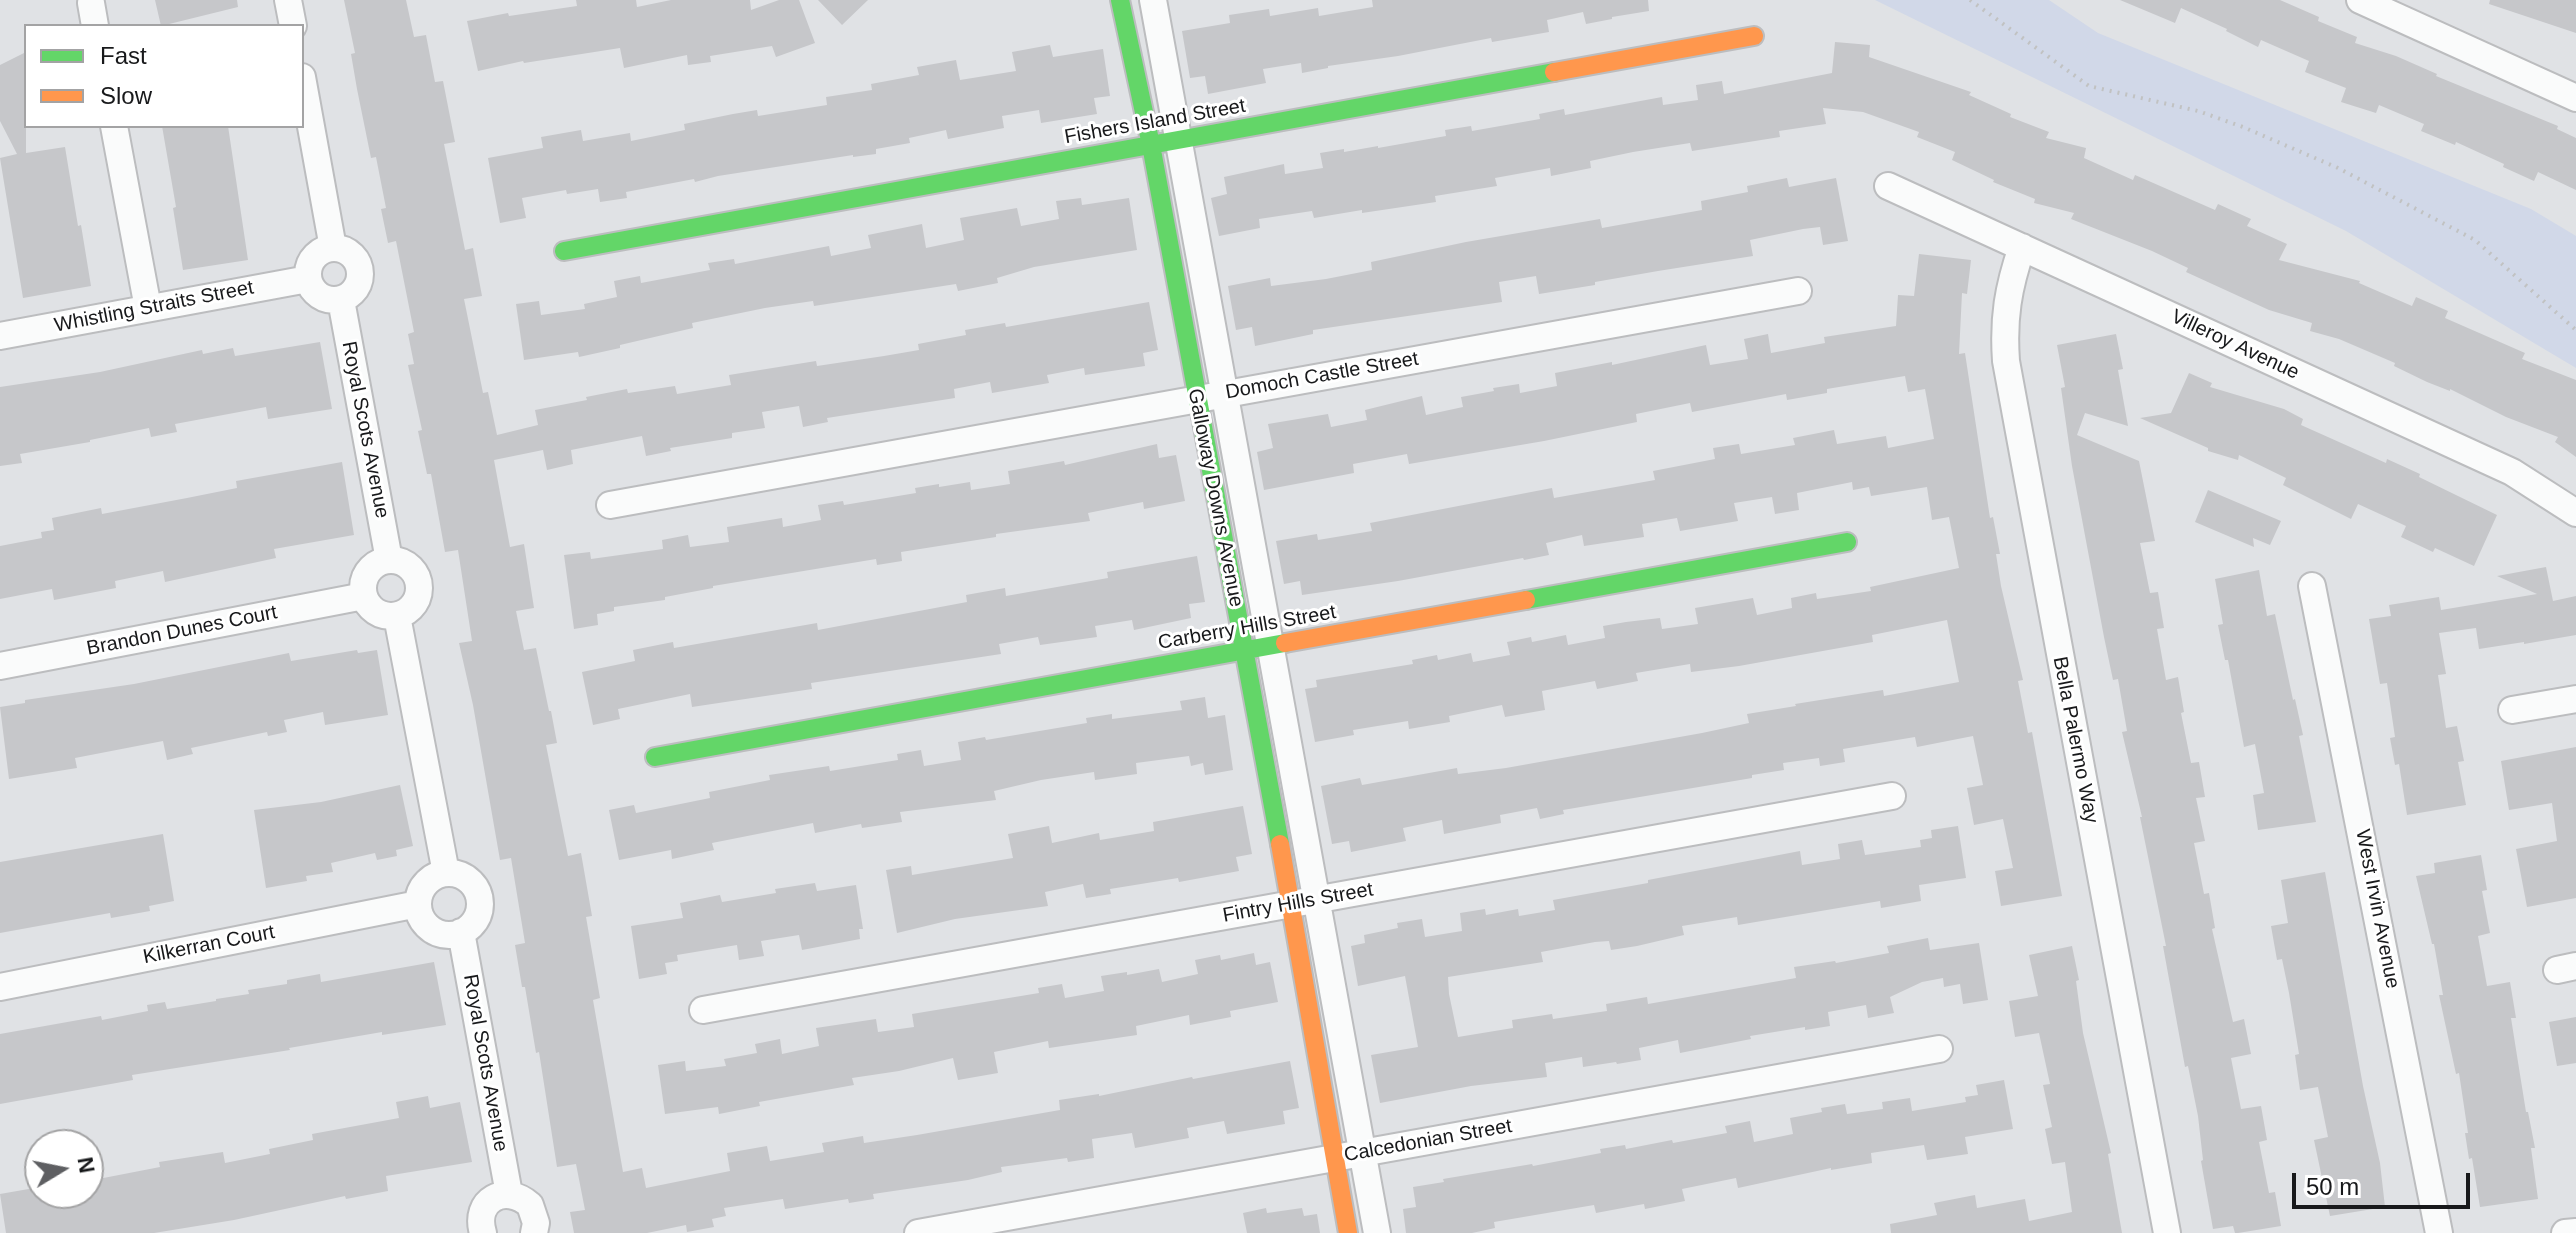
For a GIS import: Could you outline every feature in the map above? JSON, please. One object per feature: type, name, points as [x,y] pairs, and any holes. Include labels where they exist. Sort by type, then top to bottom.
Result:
[{"type":"street","points":[[288,0],[293,24]]},
{"type":"street","name":"Galloway Downs Avenue","points":[[1120,0],[1151,145],[1243,651],[1304,902],[1377,1233]]},
{"type":"street","name":"Galloway Downs Avenue","points":[[1153,0],[1272,646],[1334,1157],[1348,1233]]},
{"type":"street","points":[[2360,0],[2576,98]]},
{"type":"street","name":"Fishers Island Street","points":[[564,251],[1754,36]]},
{"type":"street","points":[[304,88],[333,248]]},
{"type":"street","points":[[114,128],[148,308]]},
{"type":"street","name":"Villeroy Avenue","points":[[1888,186],[2512,472],[2576,513]]},
{"type":"street","name":"Bella Palermo Way","points":[[2022,247],[2009,283],[2005,308],[2006,361],[2167,1233]]},
{"type":"street","points":[[333,248],[347,251],[355,257],[361,274],[356,290],[341,300],[325,299],[317,294],[308,279],[311,262],[316,255],[333,248]]},
{"type":"street","name":"Whistling Straits Street","points":[[0,336],[308,279]]},
{"type":"street","name":"Domoch Castle Street","points":[[610,505],[1798,291]]},
{"type":"street","name":"Royal Scots Avenue","points":[[341,300],[389,560]]},
{"type":"street","name":"Carberry Hills Street","points":[[655,757],[1847,542]]},
{"type":"street","points":[[389,560],[406,565],[413,572],[419,589],[413,606],[397,616],[373,610],[364,596],[368,572],[389,560]]},
{"type":"street","name":"West Irvin Avenue","points":[[2312,586],[2439,1233]]},
{"type":"street","name":"Brandon Dunes Court","points":[[0,666],[364,596]]},
{"type":"street","points":[[397,616],[446,873]]},
{"type":"street","points":[[2512,710],[2576,699]]},
{"type":"street","name":"Fintry Hills Street","points":[[703,1010],[1892,796]]},
{"type":"street","points":[[446,873],[466,878],[478,893],[478,914],[473,923],[461,932],[447,935],[430,928],[418,904],[423,886],[446,873]]},
{"type":"street","name":"Kilkerran Court","points":[[0,987],[418,904]]},
{"type":"street","name":"Royal Scots Avenue","points":[[461,932],[509,1194]]},
{"type":"street","name":"Calcedonian Street","points":[[918,1233],[1939,1049]]},
{"type":"street","points":[[477,1232],[482,1211],[488,1203],[495,1197],[509,1194],[523,1198],[530,1205],[536,1223],[534,1233]]},
{"type":"street","points":[[2565,1233],[2576,1232]]},
{"type":"path","points":[[1970,0],[2089,86],[2198,111],[2243,127],[2338,168],[2475,240],[2576,330]]},
{"type":"shaded area","points":[[1875,0],[2049,0],[2098,33],[2531,209],[2576,236],[2576,368],[2346,231]]},
{"type":"building","points":[[155,0],[237,0],[238,7],[161,24]]},
{"type":"building","points":[[344,0],[406,0],[414,37],[426,35],[435,82],[443,81],[455,142],[444,144],[465,250],[473,248],[482,296],[464,299],[483,393],[488,392],[497,435],[538,425],[535,410],[587,400],[586,397],[627,389],[628,393],[675,386],[677,394],[731,385],[729,375],[816,361],[817,366],[919,350],[918,344],[966,335],[965,330],[1005,323],[1006,327],[1149,302],[1158,350],[1143,353],[1145,366],[1085,375],[1084,368],[1047,375],[1049,383],[992,393],[990,382],[954,389],[955,398],[827,418],[828,422],[803,427],[799,406],[762,412],[765,428],[732,433],[732,438],[670,448],[671,451],[646,456],[642,436],[571,450],[573,464],[547,470],[543,450],[494,460],[510,547],[524,544],[534,608],[516,611],[524,650],[536,648],[551,711],[557,743],[546,745],[568,856],[581,853],[592,916],[586,917],[600,998],[593,1000],[623,1172],[642,1168],[646,1188],[730,1171],[727,1153],[767,1146],[770,1161],[824,1152],[822,1143],[863,1136],[864,1143],[1060,1110],[1059,1100],[1099,1096],[1290,1061],[1299,1108],[1283,1111],[1285,1124],[1227,1134],[1224,1121],[1187,1128],[1189,1138],[1135,1148],[1132,1133],[1092,1139],[1094,1158],[1068,1162],[1067,1158],[1001,1167],[1002,1172],[873,1194],[874,1199],[849,1203],[848,1199],[785,1209],[783,1199],[724,1208],[726,1216],[712,1219],[714,1227],[687,1232],[686,1225],[647,1233],[574,1233],[570,1212],[585,1210],[576,1164],[557,1167],[539,1052],[536,1053],[515,945],[525,943],[511,858],[500,860],[459,643],[472,641],[458,550],[445,552],[431,474],[427,474],[418,431],[422,430],[408,365],[414,364],[408,334],[414,332],[396,241],[388,243],[381,209],[386,208],[376,157],[371,158],[357,89],[351,54],[355,53]]},
{"type":"building","points":[[576,0],[636,0],[637,7],[671,0],[750,0],[751,10],[779,0],[799,0],[815,43],[776,57],[772,46],[710,56],[711,62],[688,65],[687,55],[624,68],[620,48],[523,61],[478,71],[467,21],[577,6]]},
{"type":"building","points":[[818,0],[868,0],[842,25]]},
{"type":"building","points":[[1372,0],[1648,0],[1649,11],[1586,24],[1583,12],[1547,20],[1549,32],[1492,42],[1491,38],[1302,73],[1301,63],[1263,69],[1266,83],[1208,94],[1205,76],[1190,78],[1182,31],[1230,23],[1229,15],[1269,9],[1270,16],[1318,8],[1319,16],[1373,7]]},
{"type":"building","points":[[2120,0],[2280,0],[2319,17],[2318,21],[2357,37],[2355,43],[2396,56],[2436,76],[2558,126],[2557,129],[2576,138],[2576,190],[2538,172],[2534,181],[2456,142],[2455,145],[2421,131],[2424,124],[2379,105],[2376,113],[2341,102],[2346,88],[2305,72],[2309,61],[2261,40],[2258,47],[2181,8],[2175,23]]},
{"type":"building","points":[[2490,0],[2576,0],[2576,33],[2489,4]]},
{"type":"building","points":[[1835,42],[1870,45],[1869,57],[1971,92],[1969,95],[2011,114],[2010,117],[2049,132],[2046,138],[2086,148],[2084,158],[2133,180],[2135,175],[2215,210],[2218,204],[2251,219],[2247,226],[2287,244],[2279,260],[2360,281],[2412,306],[2416,297],[2448,311],[2445,318],[2525,353],[2522,359],[2576,380],[2576,457],[2555,442],[2558,437],[2506,417],[2450,389],[2427,382],[2394,366],[2395,363],[2339,339],[2310,331],[2312,323],[2269,310],[2186,272],[2188,268],[2152,251],[2071,219],[2074,213],[2034,203],[2035,199],[1993,182],[1952,160],[1955,152],[1917,137],[1919,132],[1863,112],[1823,108],[1826,124],[1779,131],[1780,137],[1692,151],[1690,143],[1633,152],[1590,161],[1591,168],[1551,176],[1550,168],[1495,178],[1497,186],[1435,196],[1436,202],[1314,218],[1312,211],[1259,219],[1260,228],[1219,236],[1211,198],[1227,194],[1224,177],[1284,164],[1285,174],[1323,168],[1320,153],[1378,148],[1446,136],[1445,130],[1471,126],[1472,131],[1540,119],[1539,114],[1564,109],[1565,115],[1662,97],[1663,105],[1698,100],[1696,85],[1722,81],[1724,94],[1832,73]]},
{"type":"building","points":[[1050,45],[1053,57],[1103,49],[1110,96],[1094,98],[1097,114],[1041,123],[1039,110],[1002,116],[1004,128],[948,139],[946,130],[909,138],[910,143],[876,149],[876,154],[853,155],[695,182],[694,179],[626,192],[627,198],[600,202],[598,189],[567,194],[566,190],[522,198],[526,218],[500,223],[488,158],[543,148],[541,137],[581,130],[583,141],[630,133],[631,141],[685,130],[684,124],[733,114],[757,110],[758,116],[827,105],[826,97],[872,90],[871,84],[919,75],[917,67],[956,60],[960,80],[1016,71],[1012,52]]},
{"type":"building","points":[[24,53],[26,153],[65,147],[91,286],[23,298],[0,158],[17,154],[0,121],[0,65]]},
{"type":"building","points":[[162,128],[228,128],[248,260],[183,270],[173,208],[176,207]]},
{"type":"building","points":[[1787,178],[1789,187],[1836,178],[1848,241],[1823,245],[1820,227],[1750,240],[1753,256],[1595,282],[1595,285],[1539,294],[1536,276],[1499,282],[1502,302],[1313,330],[1313,334],[1255,346],[1252,327],[1236,330],[1228,286],[1270,278],[1271,286],[1326,279],[1372,270],[1371,262],[1466,242],[1600,219],[1602,228],[1702,210],[1701,201],[1748,192],[1747,186]]},
{"type":"building","points":[[1081,198],[1082,205],[1129,198],[1137,250],[1034,267],[997,278],[998,283],[958,291],[956,284],[814,306],[813,301],[765,308],[692,323],[693,328],[579,357],[578,352],[524,360],[516,304],[539,301],[541,315],[585,309],[584,304],[617,297],[614,281],[640,276],[641,283],[710,270],[708,263],[734,259],[735,264],[829,246],[831,256],[871,248],[868,235],[922,224],[926,248],[964,240],[960,218],[1017,208],[1021,226],[1059,219],[1056,201]]},
{"type":"building","points":[[1919,254],[1971,260],[1967,294],[1962,293],[1959,354],[1965,353],[1990,518],[1993,517],[2000,554],[1996,554],[2001,586],[2023,680],[2018,681],[2028,733],[2032,732],[2062,896],[2001,906],[1995,871],[2013,868],[2003,819],[1974,825],[1967,788],[1983,785],[1973,736],[1917,747],[1915,737],[1843,749],[1845,762],[1820,766],[1819,758],[1783,763],[1784,770],[1752,775],[1752,778],[1563,810],[1564,814],[1540,819],[1537,808],[1500,815],[1501,823],[1444,834],[1442,820],[1403,828],[1406,841],[1351,852],[1349,841],[1332,844],[1321,786],[1360,778],[1362,785],[1457,768],[1458,774],[1506,768],[1749,723],[1747,714],[1795,704],[1883,690],[1884,696],[1959,682],[1947,620],[1872,635],[1873,642],[1739,666],[1691,672],[1690,664],[1636,673],[1638,681],[1597,689],[1595,681],[1542,691],[1545,710],[1505,717],[1502,705],[1449,716],[1450,722],[1409,729],[1408,721],[1353,730],[1354,735],[1315,742],[1305,689],[1317,687],[1316,680],[1413,664],[1412,660],[1437,655],[1438,660],[1471,653],[1473,662],[1510,655],[1507,642],[1531,637],[1532,642],[1566,635],[1568,645],[1605,638],[1603,626],[1626,622],[1660,618],[1662,629],[1698,624],[1695,608],[1753,598],[1757,615],[1792,608],[1791,598],[1816,593],[1817,599],[1871,591],[1870,587],[1959,568],[1949,517],[1932,520],[1927,487],[1871,496],[1869,487],[1853,490],[1852,482],[1797,493],[1799,510],[1775,514],[1772,497],[1734,503],[1738,521],[1680,531],[1677,518],[1642,524],[1644,537],[1584,546],[1582,535],[1546,543],[1549,555],[1524,560],[1302,595],[1300,581],[1284,584],[1276,541],[1317,534],[1318,540],[1372,531],[1370,523],[1552,488],[1554,498],[1655,480],[1653,471],[1715,459],[1713,448],[1739,444],[1741,454],[1795,445],[1793,438],[1834,430],[1837,444],[1886,436],[1888,448],[1934,439],[1925,389],[1908,392],[1905,376],[1827,389],[1827,393],[1787,400],[1786,394],[1692,412],[1690,403],[1636,414],[1637,422],[1544,441],[1409,464],[1407,454],[1353,464],[1354,473],[1264,490],[1257,452],[1273,448],[1268,424],[1328,414],[1331,427],[1367,420],[1365,410],[1422,396],[1426,415],[1463,407],[1461,397],[1494,391],[1493,388],[1519,384],[1520,393],[1557,386],[1555,373],[1612,362],[1612,365],[1706,345],[1710,365],[1748,359],[1744,339],[1768,334],[1771,353],[1825,343],[1824,337],[1896,326],[1898,295],[1914,296]]},
{"type":"building","points":[[2116,334],[2123,369],[2118,370],[2128,426],[2085,413],[2077,435],[2139,461],[2155,541],[2140,543],[2150,593],[2158,592],[2164,628],[2157,629],[2166,680],[2178,677],[2184,712],[2181,713],[2191,763],[2199,762],[2205,797],[2196,798],[2205,841],[2194,843],[2204,894],[2209,893],[2215,928],[2212,929],[2233,1022],[2244,1019],[2251,1054],[2231,1058],[2241,1109],[2261,1106],[2267,1140],[2259,1142],[2269,1193],[2275,1192],[2281,1226],[2238,1233],[2235,1233],[2233,1226],[2213,1229],[2201,1161],[2198,1116],[2188,1066],[2185,1067],[2142,817],[2122,732],[2127,731],[2118,679],[2113,680],[2104,637],[2072,466],[2061,388],[2065,387],[2057,345]]},
{"type":"building","points":[[320,342],[332,409],[268,419],[266,407],[175,424],[177,432],[151,437],[149,428],[20,454],[22,463],[0,466],[0,387],[100,372],[202,350],[203,354],[233,348],[235,356]]},
{"type":"building","points":[[2189,373],[2212,383],[2210,387],[2284,409],[2303,419],[2301,425],[2386,463],[2387,459],[2420,474],[2419,477],[2497,515],[2474,566],[2401,537],[2406,526],[2358,504],[2351,519],[2283,485],[2286,478],[2239,455],[2238,460],[2208,451],[2208,448],[2140,418],[2171,413]]},
{"type":"building","points":[[1157,444],[1159,458],[1176,455],[1185,501],[1144,509],[1143,502],[1088,513],[1090,521],[901,552],[902,561],[877,565],[876,559],[713,586],[665,597],[665,600],[614,607],[614,611],[597,614],[598,625],[574,629],[564,555],[590,552],[591,559],[663,549],[662,540],[688,535],[690,547],[729,542],[727,527],[782,518],[783,527],[821,520],[818,505],[843,501],[844,505],[916,493],[915,488],[939,484],[939,487],[970,482],[971,490],[1010,484],[1008,471],[1064,461],[1065,465]]},
{"type":"building","points":[[342,462],[354,535],[274,549],[276,558],[165,582],[163,571],[115,581],[116,588],[54,600],[52,589],[0,599],[0,546],[42,538],[41,532],[54,530],[52,518],[101,508],[102,514],[187,498],[237,488],[236,481]]},
{"type":"building","points":[[2208,490],[2281,521],[2270,545],[2253,538],[2254,547],[2195,522]]},
{"type":"building","points":[[1197,556],[1205,602],[1189,604],[1191,618],[1134,630],[1132,620],[1095,626],[1097,637],[1040,645],[1038,637],[999,644],[1001,654],[811,683],[812,689],[692,707],[690,694],[618,709],[620,719],[593,725],[582,672],[635,661],[633,650],[673,642],[674,648],[817,623],[818,630],[967,602],[966,595],[1005,588],[1006,596],[1108,578],[1107,572]]},
{"type":"building","points":[[2546,567],[2553,601],[2576,596],[2576,635],[2479,649],[2476,628],[2439,633],[2446,674],[2438,675],[2446,728],[2457,726],[2464,761],[2458,762],[2466,805],[2407,815],[2399,764],[2395,765],[2390,738],[2395,737],[2387,683],[2380,684],[2369,619],[2391,616],[2389,605],[2439,597],[2441,610],[2537,594],[2497,576]]},
{"type":"building","points":[[2259,570],[2267,616],[2275,614],[2295,699],[2316,822],[2258,830],[2253,795],[2264,793],[2255,744],[2244,747],[2228,660],[2225,660],[2218,625],[2223,624],[2215,579]]},
{"type":"building","points":[[357,650],[358,653],[377,650],[388,715],[325,725],[323,712],[284,720],[287,732],[268,736],[267,732],[191,748],[193,754],[167,760],[163,741],[75,758],[77,768],[9,779],[0,707],[289,653],[291,661]]},
{"type":"building","points":[[1205,697],[1208,718],[1225,715],[1233,770],[1205,775],[1203,763],[1191,766],[1189,756],[1136,763],[1137,774],[1095,780],[1094,772],[1041,780],[994,791],[996,800],[900,812],[902,822],[862,828],[861,824],[815,833],[813,823],[712,843],[714,850],[672,859],[671,850],[619,860],[609,810],[634,805],[636,813],[710,798],[709,792],[770,780],[769,775],[829,766],[830,771],[898,760],[897,754],[921,750],[924,766],[961,760],[958,742],[1087,723],[1086,718],[1112,714],[1112,719],[1182,710],[1180,701]]},
{"type":"building","points":[[2576,747],[2576,898],[2527,907],[2516,849],[2557,841],[2552,803],[2509,810],[2501,761]]},
{"type":"building","points":[[400,785],[413,846],[396,850],[397,856],[377,860],[375,853],[331,863],[333,872],[306,876],[307,881],[266,888],[254,810],[321,802]]},
{"type":"building","points":[[1243,806],[1252,854],[1236,857],[1239,871],[1179,882],[1178,878],[1110,889],[1111,894],[1086,898],[1083,884],[1045,892],[1048,906],[955,919],[897,933],[886,870],[911,866],[912,875],[1013,858],[1008,834],[1049,826],[1052,843],[1099,833],[1100,840],[1154,831],[1153,822]]},
{"type":"building","points":[[1958,826],[1966,878],[1919,885],[1921,901],[1881,908],[1880,901],[1738,925],[1737,917],[1682,926],[1684,935],[1637,946],[1611,950],[1609,941],[1541,952],[1543,962],[1448,977],[1449,994],[1458,1037],[1513,1028],[1512,1020],[1552,1014],[1553,1019],[1607,1011],[1606,1004],[1647,997],[1648,1004],[1796,978],[1794,967],[1889,953],[1887,946],[1928,938],[1930,950],[1979,943],[1988,1000],[1963,1004],[1960,984],[1944,987],[1943,978],[1922,982],[1890,997],[1894,1013],[1868,1018],[1866,1005],[1828,1012],[1830,1026],[1750,1036],[1751,1039],[1680,1053],[1678,1040],[1639,1048],[1641,1060],[1583,1067],[1582,1057],[1545,1063],[1547,1077],[1471,1086],[1380,1103],[1371,1055],[1418,1047],[1405,976],[1358,986],[1351,946],[1365,943],[1364,935],[1398,928],[1397,923],[1422,919],[1425,937],[1462,931],[1460,913],[1485,909],[1486,915],[1518,909],[1519,916],[1555,910],[1553,900],[1800,851],[1802,865],[1840,859],[1838,844],[1862,840],[1865,855],[1921,847],[1920,840],[1932,838],[1931,830]]},
{"type":"building","points":[[163,834],[174,901],[149,906],[150,911],[111,918],[110,913],[0,933],[0,862]]},
{"type":"building","points":[[2481,855],[2487,890],[2482,891],[2490,933],[2478,936],[2487,986],[2510,982],[2516,1018],[2511,1018],[2535,1148],[2531,1148],[2538,1199],[2480,1207],[2472,1158],[2469,1159],[2459,1073],[2456,1074],[2439,995],[2443,995],[2434,944],[2416,876],[2435,873],[2434,863]]},
{"type":"building","points":[[2325,872],[2363,1086],[2380,1163],[2385,1207],[2330,1216],[2314,1140],[2328,1137],[2318,1087],[2300,1090],[2295,1055],[2299,1054],[2289,993],[2282,959],[2277,960],[2271,926],[2288,923],[2281,880]]},
{"type":"building","points":[[815,883],[817,891],[856,885],[863,929],[859,929],[860,939],[802,950],[799,935],[761,941],[764,956],[739,960],[737,945],[677,955],[678,961],[665,963],[667,974],[639,979],[631,926],[683,918],[680,903],[720,895],[722,902]]},
{"type":"building","points":[[2072,946],[2079,980],[2076,981],[2083,1033],[2111,1153],[2108,1154],[2122,1233],[1891,1233],[1890,1224],[1937,1215],[1934,1203],[1975,1195],[1977,1208],[2025,1199],[2029,1221],[2072,1212],[2065,1162],[2052,1164],[2045,1129],[2052,1127],[2043,1085],[2050,1084],[2039,1033],[2015,1037],[2009,1001],[2038,996],[2029,955]]},
{"type":"building","points":[[1254,953],[1256,965],[1270,962],[1278,1002],[1230,1011],[1231,1017],[1190,1025],[1189,1015],[1136,1026],[1137,1035],[1049,1048],[1048,1041],[994,1052],[998,1073],[958,1080],[953,1058],[852,1078],[854,1085],[759,1102],[760,1106],[719,1114],[718,1107],[665,1114],[658,1065],[685,1061],[686,1071],[726,1066],[724,1059],[757,1053],[755,1044],[780,1039],[782,1054],[819,1046],[816,1028],[876,1019],[878,1032],[914,1027],[912,1014],[1039,993],[1038,988],[1062,984],[1065,998],[1104,991],[1101,976],[1127,972],[1127,975],[1159,969],[1162,982],[1198,974],[1195,960],[1220,955],[1221,960]]},
{"type":"building","points":[[434,962],[446,1025],[382,1035],[382,1032],[132,1075],[133,1080],[0,1104],[0,1034],[101,1016],[102,1020],[148,1011],[147,1005],[165,1002],[167,1009],[216,1001],[249,994],[248,990],[287,984],[287,980],[320,974],[321,982]]},
{"type":"building","points":[[2576,1017],[2576,1063],[2557,1066],[2549,1022]]},
{"type":"building","points":[[2004,1080],[2013,1129],[1965,1137],[1968,1154],[1927,1160],[1924,1145],[1871,1153],[1872,1163],[1831,1168],[1738,1188],[1736,1178],[1682,1189],[1685,1201],[1645,1209],[1644,1204],[1596,1213],[1594,1205],[1494,1222],[1495,1228],[1472,1233],[1406,1233],[1403,1209],[1416,1207],[1413,1187],[1444,1182],[1443,1179],[1601,1153],[1600,1149],[1625,1145],[1626,1149],[1727,1133],[1725,1126],[1750,1121],[1754,1142],[1793,1134],[1790,1118],[1822,1112],[1821,1108],[1845,1104],[1847,1114],[1883,1109],[1882,1102],[1910,1098],[1912,1111],[1966,1102],[1965,1097],[1978,1095],[1976,1085]]},
{"type":"building","points":[[428,1096],[430,1108],[460,1102],[472,1162],[386,1176],[388,1191],[346,1199],[345,1196],[234,1220],[154,1233],[6,1233],[0,1194],[24,1190],[24,1209],[104,1209],[104,1178],[160,1167],[159,1162],[223,1152],[225,1163],[270,1154],[269,1149],[313,1140],[312,1134],[399,1118],[396,1102]]},
{"type":"building","points":[[1266,1208],[1267,1213],[1302,1208],[1304,1216],[1317,1214],[1320,1233],[1247,1233],[1243,1213]]},
{"type":"traffic: fast","points":[[1120,0],[1151,145],[1280,844]]},
{"type":"traffic: fast","points":[[564,251],[1554,72]]},
{"type":"traffic: fast","points":[[1526,600],[1847,542]]},
{"type":"traffic: fast","points":[[655,757],[1285,643]]},
{"type":"traffic: slow","points":[[1554,72],[1754,36]]},
{"type":"traffic: slow","points":[[1285,643],[1526,600]]},
{"type":"traffic: slow","points":[[1280,844],[1348,1233]]}]
